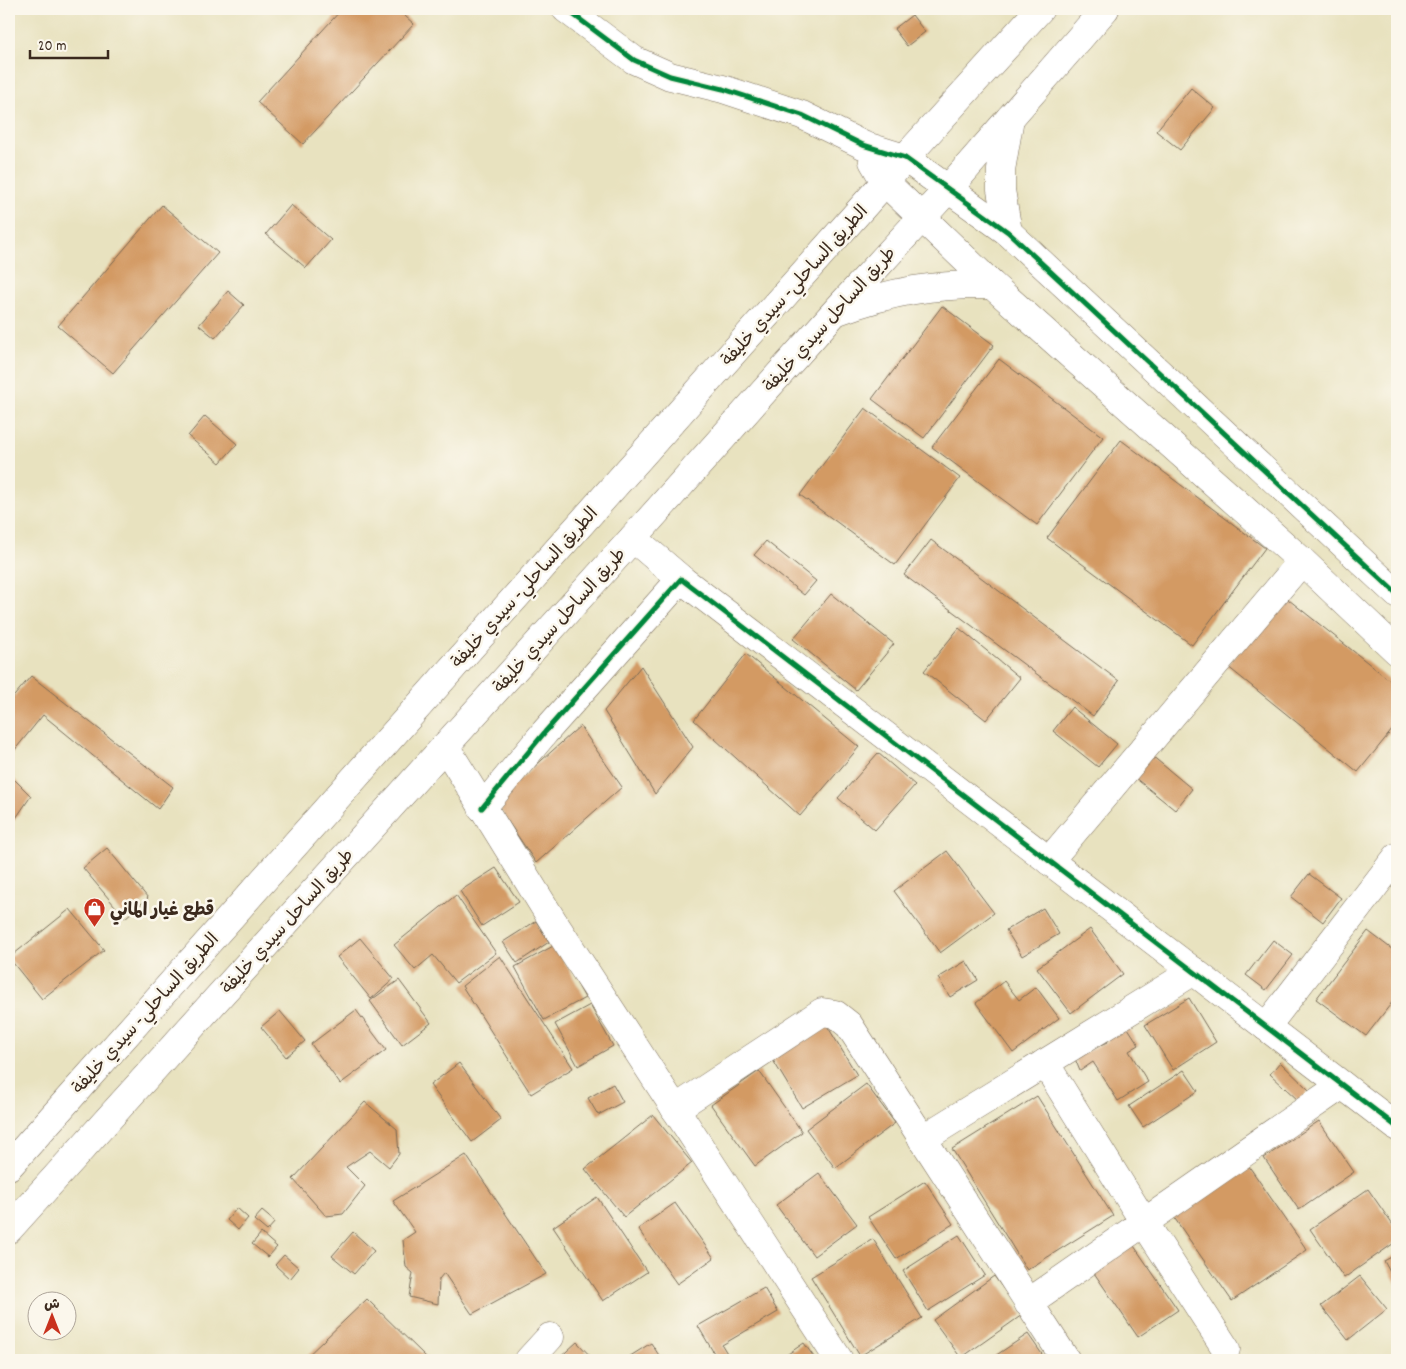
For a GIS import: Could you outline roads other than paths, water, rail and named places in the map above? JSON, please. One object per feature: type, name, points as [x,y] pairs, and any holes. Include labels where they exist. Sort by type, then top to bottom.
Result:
[{"type":"main road","points":[[566,9],[634,60],[670,76],[723,89],[802,115],[863,145],[905,158],[949,188],[1008,232],[1397,594]]},
{"type":"main road","name":"الطريق الساحلي- سيدي خليفة","points":[[9,1166],[905,158],[1040,9]]},
{"type":"main road","name":"طريق الساحل سيدي خليفة","points":[[9,1229],[634,538],[834,313],[949,188],[1105,9]]},
{"type":"main road","points":[[1008,232],[1001,180],[1010,118]]},
{"type":"main road","points":[[863,145],[885,182],[992,285],[1302,562],[1397,651]]},
{"type":"main road","points":[[834,313],[864,301],[928,287],[960,284],[992,285]]},
{"type":"main road","points":[[634,538],[681,579],[893,744],[1397,1127]]},
{"type":"main road","points":[[1049,861],[1302,562]]},
{"type":"main road","points":[[482,808],[545,732],[681,579]]},
{"type":"main road","points":[[445,746],[556,926],[839,1360]]},
{"type":"main road","points":[[1266,1027],[1397,857]]},
{"type":"main road","points":[[922,1139],[1194,971]]},
{"type":"main road","points":[[675,1108],[822,1012],[835,1014],[849,1025],[1066,1360]]},
{"type":"main road","points":[[1046,1063],[1144,1222],[1226,1349]]},
{"type":"main road","points":[[1028,1302],[1342,1085]]},
{"type":"main road","points":[[529,1360],[550,1337]]},
{"type":"place","name":"قطع غيار الماني","points":[[94,928]]}]
